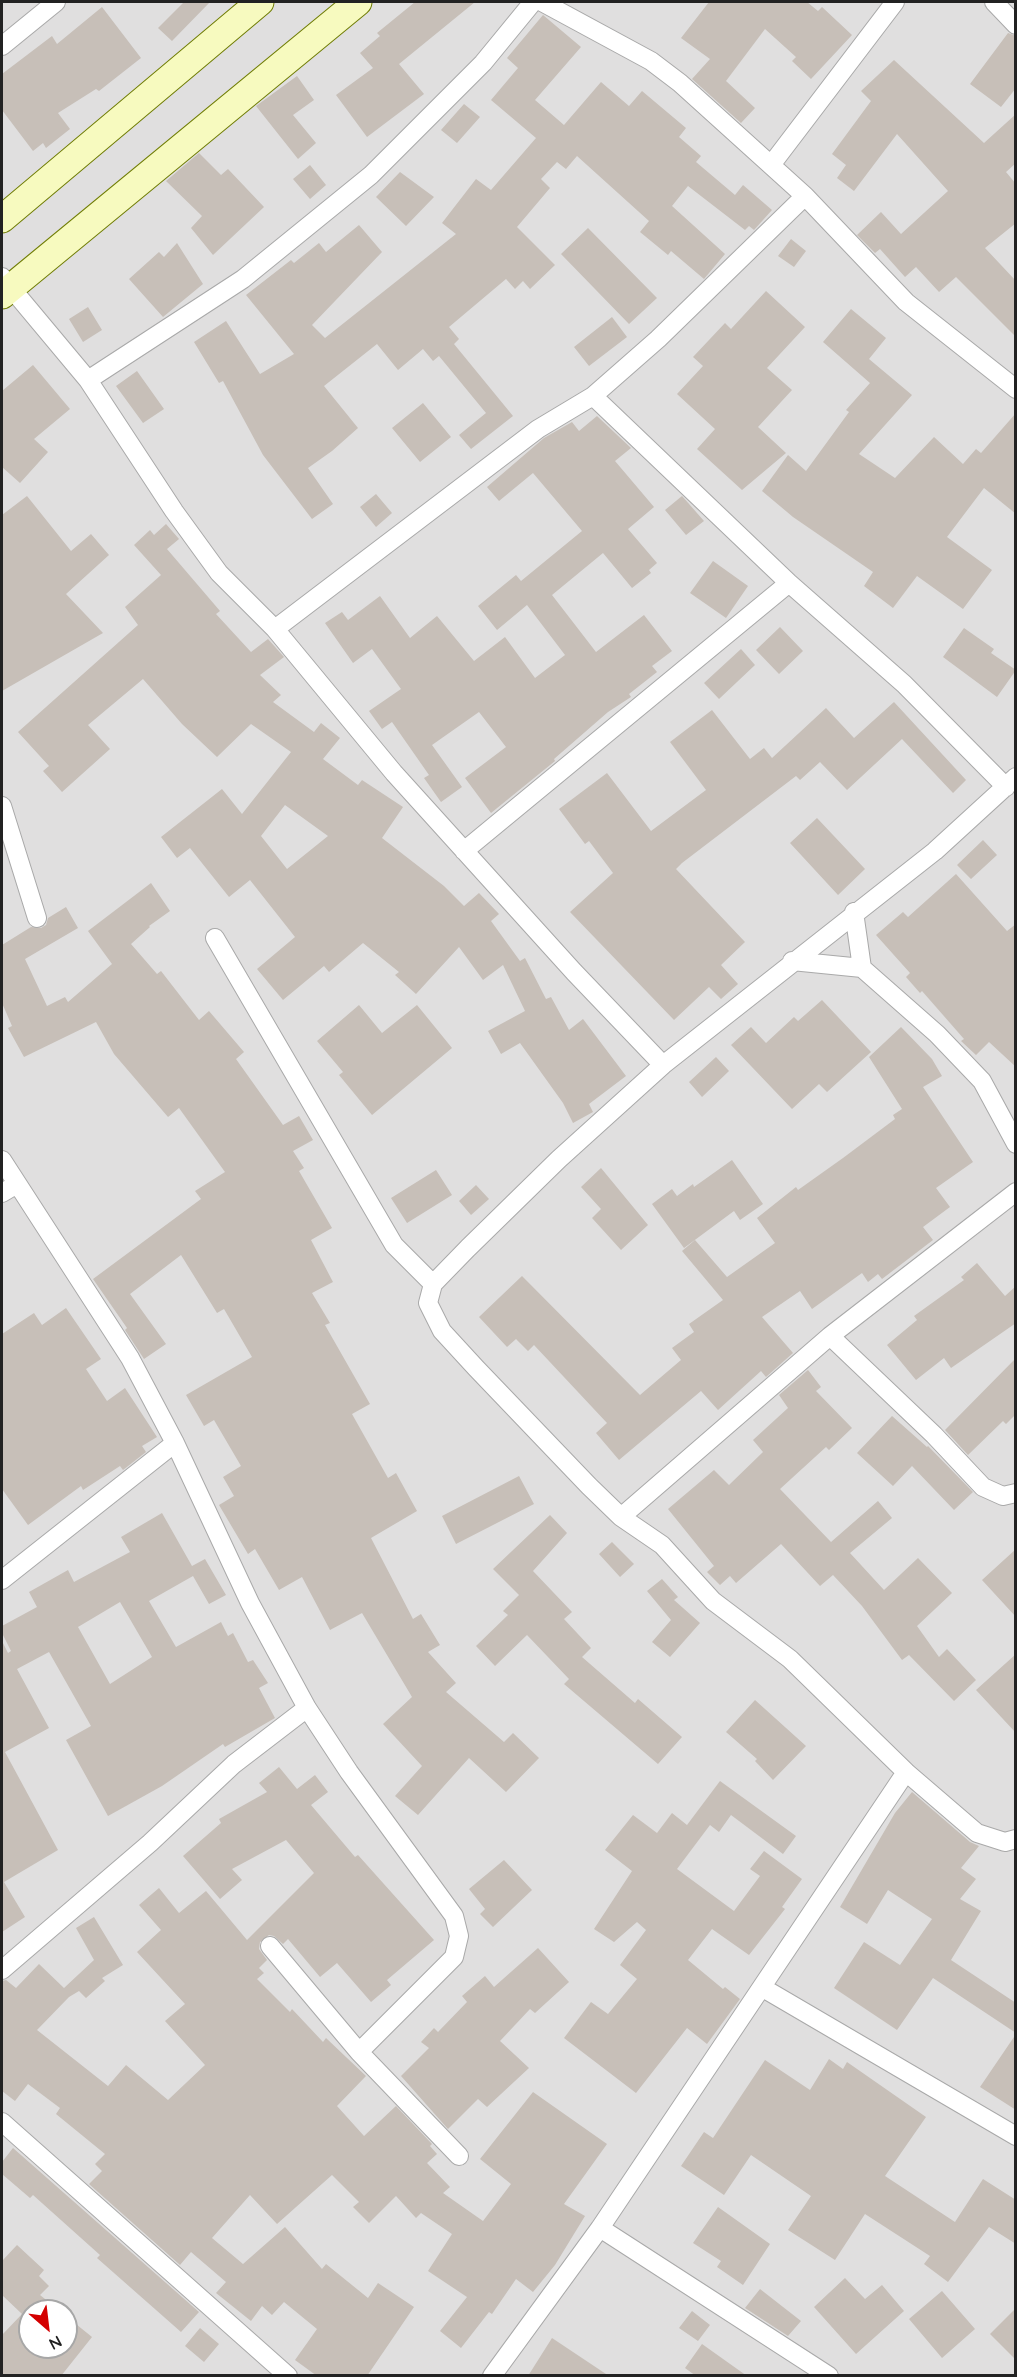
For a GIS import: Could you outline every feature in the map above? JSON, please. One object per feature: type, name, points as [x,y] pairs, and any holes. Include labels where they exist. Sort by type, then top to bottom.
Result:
[{"type":"street","points":[[2,46],[56,2]]},
{"type":"street","points":[[2,219],[260,2]]},
{"type":"street","points":[[358,2],[5,286],[88,380],[174,511],[219,573],[275,629],[394,774],[574,972],[663,1065]]},
{"type":"street","points":[[88,380],[243,279],[370,175],[483,63],[533,2]]},
{"type":"street","points":[[542,2],[651,61],[805,196],[906,302],[1016,389]]},
{"type":"street","points":[[771,165],[895,2]]},
{"type":"street","points":[[994,2],[1016,25]]},
{"type":"street","points":[[275,629],[538,429],[593,396],[658,339],[805,196]]},
{"type":"street","points":[[593,396],[789,583],[1011,782],[934,851],[663,1065],[559,1159],[433,1284],[428,1303],[442,1331],[621,1518],[662,1545],[713,1601],[790,1659],[906,1772],[977,1833],[1005,1842],[1016,1839]]},
{"type":"street","points":[[464,851],[789,583]]},
{"type":"street","points":[[2,806],[37,918]]},
{"type":"street","points":[[854,912],[862,968]]},
{"type":"street","points":[[215,938],[394,1245],[433,1284]]},
{"type":"street","points":[[792,961],[862,968],[937,1034],[982,1081],[1016,1144]]},
{"type":"street","points":[[2,1160],[9,1188],[130,1358],[176,1443],[250,1603],[307,1708],[349,1772],[454,1916],[459,1936],[454,1957],[359,2052]]},
{"type":"street","points":[[621,1518],[830,1336],[1016,1192]]},
{"type":"street","points":[[830,1336],[934,1435],[983,1487],[1003,1496],[1016,1493]]},
{"type":"street","points":[[2,1580],[176,1443]]},
{"type":"street","points":[[2,1968],[150,1843],[234,1764],[307,1708]]},
{"type":"street","points":[[492,2376],[600,2228],[906,1772]]},
{"type":"street","points":[[270,1946],[359,2052],[459,2156]]},
{"type":"street","points":[[763,1988],[1016,2136]]},
{"type":"street","points":[[2,2122],[276,2372]]},
{"type":"street","points":[[600,2228],[829,2376]]},
{"type":"shaded area","points":[[2,2],[1015,2],[1015,2375],[2,2376]]},
{"type":"building","points":[[184,2],[210,2],[172,41],[158,28]]},
{"type":"building","points":[[415,2],[475,2],[399,64],[424,94],[367,137],[336,95],[373,68],[360,53],[380,36],[377,33]]},
{"type":"building","points":[[709,2],[807,2],[818,11],[822,7],[852,35],[811,79],[792,61],[796,57],[765,29],[726,81],[755,108],[741,123],[692,79],[710,59],[681,38]]},
{"type":"building","points":[[102,7],[141,58],[99,91],[96,89],[58,113],[70,129],[46,148],[43,143],[33,151],[2,110],[2,74],[52,36],[57,44]]},
{"type":"building","points":[[543,15],[581,47],[535,100],[564,125],[601,82],[629,106],[642,91],[686,128],[679,137],[701,156],[696,162],[735,195],[743,185],[772,210],[754,230],[749,226],[745,230],[688,186],[672,206],[725,254],[704,279],[671,251],[668,255],[640,232],[649,221],[577,156],[566,169],[557,162],[541,179],[550,188],[517,227],[555,265],[530,289],[523,281],[515,289],[506,279],[449,327],[459,339],[454,344],[513,416],[471,449],[459,435],[486,413],[439,356],[433,361],[423,349],[398,370],[377,344],[324,386],[358,428],[308,468],[333,504],[312,519],[263,455],[223,381],[219,383],[194,342],[226,321],[260,374],[294,354],[246,295],[291,260],[294,263],[319,243],[326,252],[359,225],[382,252],[312,325],[325,338],[456,234],[442,223],[476,179],[491,190],[536,138],[491,100],[518,68],[507,58]]},
{"type":"building","points":[[1008,33],[1016,36],[1016,88],[1001,107],[970,84]]},
{"type":"building","points":[[894,60],[984,143],[1016,114],[1016,163],[1006,172],[1016,184],[1016,223],[985,248],[1016,281],[1016,337],[956,277],[939,292],[916,267],[905,277],[880,249],[875,253],[857,235],[881,212],[901,234],[948,191],[897,134],[854,191],[837,178],[846,165],[832,154],[871,101],[861,91]]},
{"type":"building","points":[[297,76],[314,100],[293,115],[316,143],[298,159],[256,106]]},
{"type":"building","points":[[464,104],[480,117],[457,143],[441,130]]},
{"type":"building","points":[[199,153],[221,175],[228,169],[264,207],[213,255],[191,228],[202,216],[166,181]]},
{"type":"building","points":[[310,165],[326,185],[310,199],[293,179]]},
{"type":"building","points":[[400,172],[434,197],[406,226],[376,197]]},
{"type":"building","points":[[588,228],[657,298],[629,324],[561,254]]},
{"type":"building","points":[[791,239],[806,251],[794,267],[778,256]]},
{"type":"building","points":[[177,243],[203,284],[163,317],[129,279],[159,252],[164,257]]},
{"type":"building","points":[[766,291],[805,327],[767,368],[792,390],[758,427],[786,453],[742,490],[697,449],[715,429],[677,394],[703,366],[693,357],[725,323],[731,329]]},
{"type":"building","points":[[88,307],[102,330],[83,342],[69,319]]},
{"type":"building","points":[[851,309],[886,338],[869,359],[912,395],[859,454],[895,478],[934,437],[963,464],[976,449],[981,453],[1016,413],[1016,514],[984,488],[947,537],[992,570],[963,609],[917,576],[893,608],[864,586],[873,572],[793,517],[762,491],[788,455],[806,471],[849,412],[846,410],[870,383],[823,342]]},
{"type":"building","points":[[612,317],[627,337],[589,366],[574,347]]},
{"type":"building","points":[[33,365],[70,409],[34,439],[48,452],[20,483],[2,467],[2,391]]},
{"type":"building","points":[[137,371],[164,409],[143,423],[116,386]]},
{"type":"building","points":[[423,403],[451,437],[420,462],[392,428]]},
{"type":"building","points":[[597,416],[631,448],[615,461],[654,507],[628,529],[657,563],[649,570],[651,573],[632,588],[603,553],[552,595],[596,652],[644,615],[672,651],[652,666],[657,672],[629,694],[631,697],[608,712],[554,759],[555,761],[491,813],[465,778],[506,747],[479,712],[432,745],[462,787],[441,802],[424,778],[429,775],[392,722],[382,729],[369,711],[401,689],[372,649],[353,663],[325,623],[342,612],[348,620],[380,596],[410,638],[437,616],[474,661],[505,637],[535,678],[565,655],[527,605],[497,630],[478,606],[516,575],[521,581],[582,531],[533,473],[499,501],[487,487],[544,438],[572,422],[579,431]]},
{"type":"building","points":[[376,494],[392,513],[376,527],[360,507]]},
{"type":"building","points":[[27,496],[71,551],[91,534],[109,555],[66,594],[103,633],[2,691],[2,515]]},
{"type":"building","points":[[682,496],[704,521],[686,535],[665,510]]},
{"type":"building","points":[[166,524],[179,539],[167,549],[220,611],[216,614],[251,652],[268,639],[284,657],[260,675],[281,695],[273,702],[314,732],[321,723],[340,738],[323,759],[358,785],[362,780],[403,807],[382,838],[444,886],[464,906],[479,893],[499,914],[491,921],[520,961],[525,958],[546,999],[551,997],[569,1030],[583,1019],[626,1076],[589,1104],[593,1112],[573,1123],[563,1103],[520,1043],[501,1054],[488,1031],[525,1011],[503,965],[483,980],[459,947],[416,994],[395,975],[399,972],[363,943],[329,972],[324,966],[283,1000],[257,969],[295,937],[250,880],[229,897],[190,848],[177,858],[161,837],[222,789],[242,814],[291,752],[251,724],[217,757],[182,724],[143,679],[88,725],[110,749],[62,792],[43,771],[49,766],[18,732],[138,625],[125,607],[161,575],[134,545],[150,530],[154,535]],"holes":[[[285,805],[328,836],[287,869],[261,836]]]},
{"type":"building","points":[[713,561],[748,586],[726,618],[690,593]]},
{"type":"building","points":[[780,627],[803,651],[779,674],[756,650]]},
{"type":"building","points":[[964,628],[994,649],[991,653],[1016,670],[997,697],[943,657]]},
{"type":"building","points":[[741,649],[755,665],[719,699],[704,683]]},
{"type":"building","points":[[894,702],[966,780],[953,793],[902,739],[847,790],[820,762],[800,780],[796,776],[682,863],[676,869],[745,942],[721,965],[738,984],[721,999],[709,987],[674,1020],[570,912],[613,873],[589,841],[585,844],[559,809],[607,773],[651,831],[706,790],[670,742],[712,710],[750,759],[764,748],[772,758],[826,708],[854,738]]},
{"type":"building","points":[[817,818],[865,869],[838,895],[790,843]]},
{"type":"building","points":[[983,840],[997,855],[971,879],[957,865]]},
{"type":"building","points":[[956,874],[1007,931],[1016,924],[1016,1067],[989,1042],[976,1055],[961,1041],[964,1039],[922,991],[920,993],[906,977],[910,973],[876,935],[903,912],[908,917]]},
{"type":"building","points":[[151,883],[170,911],[149,926],[131,944],[157,974],[161,971],[199,1020],[209,1011],[244,1052],[236,1059],[283,1125],[299,1116],[313,1140],[293,1151],[304,1168],[299,1171],[332,1228],[311,1240],[333,1282],[312,1293],[330,1323],[325,1325],[370,1404],[352,1414],[388,1478],[396,1473],[417,1511],[371,1538],[413,1619],[421,1614],[440,1645],[428,1652],[456,1683],[446,1692],[504,1742],[513,1733],[539,1758],[506,1792],[469,1758],[418,1815],[395,1796],[422,1766],[383,1724],[412,1697],[362,1613],[330,1630],[302,1577],[279,1590],[255,1549],[248,1554],[219,1505],[234,1496],[223,1477],[241,1466],[214,1420],[204,1426],[186,1395],[252,1357],[224,1309],[217,1313],[181,1255],[130,1294],[166,1344],[144,1359],[125,1330],[127,1328],[93,1279],[201,1199],[195,1191],[225,1172],[179,1108],[168,1117],[114,1054],[96,1022],[24,1057],[8,1028],[12,1026],[2,1003],[2,945],[31,927],[41,928],[46,925],[48,918],[66,907],[78,928],[25,959],[47,1006],[65,997],[68,1002],[112,964],[88,931]]},
{"type":"building","points":[[822,1000],[871,1052],[827,1092],[819,1084],[792,1109],[731,1045],[751,1027],[766,1043],[794,1017],[798,1021]]},
{"type":"building","points":[[359,1005],[382,1033],[417,1005],[452,1048],[372,1115],[339,1075],[343,1072],[317,1041]]},
{"type":"building","points":[[901,1027],[932,1059],[942,1076],[923,1087],[973,1162],[936,1188],[950,1207],[923,1227],[933,1240],[882,1279],[878,1274],[868,1282],[862,1273],[812,1309],[800,1291],[762,1317],[793,1353],[766,1377],[761,1371],[718,1410],[701,1391],[619,1460],[596,1433],[607,1423],[534,1345],[528,1351],[516,1339],[507,1347],[479,1317],[522,1276],[640,1395],[681,1360],[672,1348],[694,1332],[689,1324],[723,1300],[682,1251],[695,1240],[727,1277],[775,1243],[757,1218],[796,1187],[798,1190],[895,1119],[893,1115],[902,1109],[869,1057]]},
{"type":"building","points":[[716,1057],[729,1071],[702,1097],[689,1082]]},
{"type":"building","points":[[732,1160],[763,1204],[740,1220],[734,1211],[684,1248],[652,1204],[672,1189],[677,1196],[693,1184],[694,1187]]},
{"type":"building","points":[[601,1168],[648,1225],[621,1250],[592,1218],[601,1209],[581,1187]]},
{"type":"building","points":[[436,1170],[452,1195],[407,1223],[391,1198]]},
{"type":"building","points":[[476,1185],[489,1199],[471,1215],[459,1201]]},
{"type":"building","points":[[977,1263],[1005,1296],[1016,1286],[1016,1323],[951,1368],[944,1358],[916,1380],[887,1345],[917,1320],[914,1316],[964,1280],[961,1277]]},
{"type":"building","points":[[66,1308],[101,1359],[86,1369],[107,1401],[125,1388],[157,1437],[142,1446],[146,1452],[123,1470],[120,1466],[83,1490],[81,1486],[28,1525],[2,1489],[2,1334],[34,1313],[42,1325]]},
{"type":"building","points":[[1016,1358],[1016,1414],[1006,1424],[1003,1421],[968,1455],[945,1430]]},
{"type":"building","points":[[808,1370],[821,1387],[816,1391],[852,1428],[829,1450],[826,1447],[780,1489],[831,1542],[878,1501],[892,1518],[850,1553],[884,1590],[918,1558],[952,1593],[917,1626],[939,1657],[947,1649],[976,1680],[954,1701],[909,1655],[902,1660],[862,1606],[833,1575],[820,1586],[781,1544],[736,1583],[730,1576],[720,1585],[707,1572],[714,1566],[668,1509],[714,1470],[729,1485],[763,1452],[753,1440],[788,1408],[779,1395]]},
{"type":"building","points":[[892,1416],[928,1446],[973,1492],[954,1510],[912,1466],[893,1486],[857,1453]]},
{"type":"building","points":[[519,1476],[534,1504],[456,1544],[442,1516]]},
{"type":"building","points":[[162,1513],[192,1566],[205,1559],[226,1595],[209,1604],[193,1576],[149,1601],[176,1647],[221,1622],[228,1636],[233,1633],[248,1662],[253,1660],[268,1683],[259,1688],[275,1718],[225,1747],[223,1744],[162,1786],[108,1816],[66,1740],[91,1726],[49,1652],[17,1669],[49,1728],[5,1752],[58,1850],[4,1882],[25,1917],[2,1932],[2,1641],[8,1653],[11,1651],[2,1633],[2,1626],[37,1607],[29,1592],[68,1570],[74,1582],[130,1552],[121,1537]],"holes":[[[120,1602],[152,1657],[110,1684],[78,1627]]]},
{"type":"building","points":[[550,1515],[567,1533],[533,1571],[572,1612],[564,1619],[591,1648],[582,1657],[635,1703],[638,1699],[682,1737],[658,1764],[564,1684],[569,1679],[527,1635],[495,1666],[476,1646],[508,1615],[503,1611],[519,1595],[493,1569]]},
{"type":"building","points":[[612,1542],[634,1564],[620,1577],[599,1554]]},
{"type":"building","points":[[1016,1549],[1016,1617],[982,1580]]},
{"type":"building","points":[[662,1579],[678,1597],[674,1600],[700,1623],[670,1657],[652,1642],[671,1620],[647,1591]]},
{"type":"building","points":[[1016,1654],[1016,1733],[976,1690]]},
{"type":"building","points":[[755,1700],[806,1746],[773,1780],[755,1761],[757,1759],[726,1732]]},
{"type":"building","points":[[279,1767],[297,1789],[315,1775],[328,1792],[311,1805],[355,1857],[358,1855],[434,1940],[387,1980],[391,1985],[371,2002],[337,1963],[320,1977],[288,1939],[283,1944],[274,1936],[269,1935],[260,1942],[259,1949],[267,1960],[259,1968],[264,1973],[257,1979],[290,2012],[292,2009],[323,2042],[326,2038],[366,2076],[337,2106],[364,2136],[396,2106],[432,2144],[430,2146],[437,2154],[427,2163],[450,2187],[443,2193],[483,2221],[511,2184],[480,2159],[533,2092],[607,2144],[564,2204],[585,2216],[555,2265],[533,2292],[516,2279],[492,2314],[489,2312],[461,2348],[440,2331],[467,2297],[428,2271],[452,2234],[421,2213],[416,2218],[396,2196],[369,2223],[353,2207],[359,2202],[332,2175],[277,2224],[250,2195],[212,2238],[243,2264],[285,2227],[322,2269],[326,2264],[368,2298],[378,2283],[414,2307],[367,2376],[317,2376],[295,2360],[317,2329],[284,2302],[272,2315],[262,2306],[251,2321],[216,2293],[226,2282],[191,2252],[180,2265],[89,2184],[102,2171],[95,2164],[105,2154],[56,2114],[60,2108],[28,2084],[15,2101],[2,2091],[2,1981],[6,1980],[16,1988],[39,1964],[64,1988],[94,1960],[76,1928],[94,1917],[123,1965],[102,1978],[105,1981],[86,1998],[79,1991],[69,1997],[37,2030],[108,2086],[126,2065],[168,2100],[205,2065],[165,2021],[185,2004],[137,1952],[161,1930],[139,1905],[159,1888],[179,1913],[206,1891],[247,1940],[314,1873],[286,1840],[232,1869],[242,1880],[220,1899],[183,1856],[221,1823],[219,1819],[267,1792],[259,1783]]},
{"type":"building","points":[[720,1781],[796,1836],[783,1854],[731,1815],[719,1832],[710,1825],[677,1869],[734,1911],[760,1876],[750,1869],[764,1851],[802,1879],[782,1907],[785,1909],[749,1955],[712,1929],[688,1960],[723,1989],[725,1987],[740,1999],[707,2044],[687,2028],[636,2093],[564,2038],[591,2002],[608,2014],[637,1979],[620,1965],[646,1930],[637,1922],[614,1942],[594,1929],[632,1871],[605,1850],[633,1815],[657,1833],[672,1813],[687,1825]]},
{"type":"building","points":[[912,1792],[970,1842],[979,1846],[961,1868],[976,1879],[960,1899],[981,1911],[951,1960],[1016,2003],[1016,2033],[933,1978],[897,2030],[834,1988],[864,1942],[900,1965],[932,1919],[888,1890],[867,1924],[840,1907],[895,1813]]},
{"type":"building","points":[[504,1860],[532,1890],[493,1927],[480,1914],[485,1909],[469,1889]]},
{"type":"building","points":[[538,1948],[569,1982],[535,2013],[530,2009],[500,2041],[529,2068],[487,2107],[478,2099],[448,2129],[401,2076],[429,2048],[421,2042],[434,2028],[438,2032],[467,2002],[462,1996],[485,1976],[494,1987]]},
{"type":"building","points":[[1016,2034],[1016,2110],[980,2087]]},
{"type":"building","points":[[829,2059],[843,2069],[847,2062],[926,2117],[885,2176],[955,2222],[983,2179],[1016,2200],[1016,2244],[989,2227],[948,2282],[924,2264],[930,2256],[865,2214],[835,2260],[788,2230],[811,2196],[751,2155],[724,2195],[681,2166],[704,2132],[713,2138],[765,2060],[810,2090]]},
{"type":"building","points":[[13,2148],[199,2312],[181,2332],[97,2258],[100,2255],[33,2195],[30,2198],[2,2174],[2,2162]]},
{"type":"building","points":[[718,2207],[770,2244],[743,2285],[717,2267],[721,2261],[693,2243]]},
{"type":"building","points":[[17,2245],[44,2270],[39,2276],[49,2286],[40,2295],[45,2299],[18,2299],[18,2310],[2,2295],[2,2261]]},
{"type":"building","points":[[845,2278],[865,2299],[882,2285],[904,2311],[856,2354],[814,2307]]},
{"type":"building","points":[[760,2289],[801,2321],[788,2336],[745,2308]]},
{"type":"building","points":[[942,2291],[975,2329],[942,2358],[909,2319]]},
{"type":"building","points":[[1016,2308],[1016,2360],[990,2334]]},
{"type":"building","points":[[692,2311],[710,2325],[698,2341],[679,2328]]},
{"type":"building","points":[[18,2318],[18,2359],[75,2359],[61,2376],[2,2376],[2,2335]]},
{"type":"building","points":[[78,2326],[92,2337],[78,2355]]},
{"type":"building","points":[[200,2328],[219,2344],[204,2362],[185,2346]]},
{"type":"building","points":[[552,2338],[609,2376],[528,2376]]},
{"type":"building","points":[[702,2344],[747,2376],[696,2376],[685,2368]]}]
